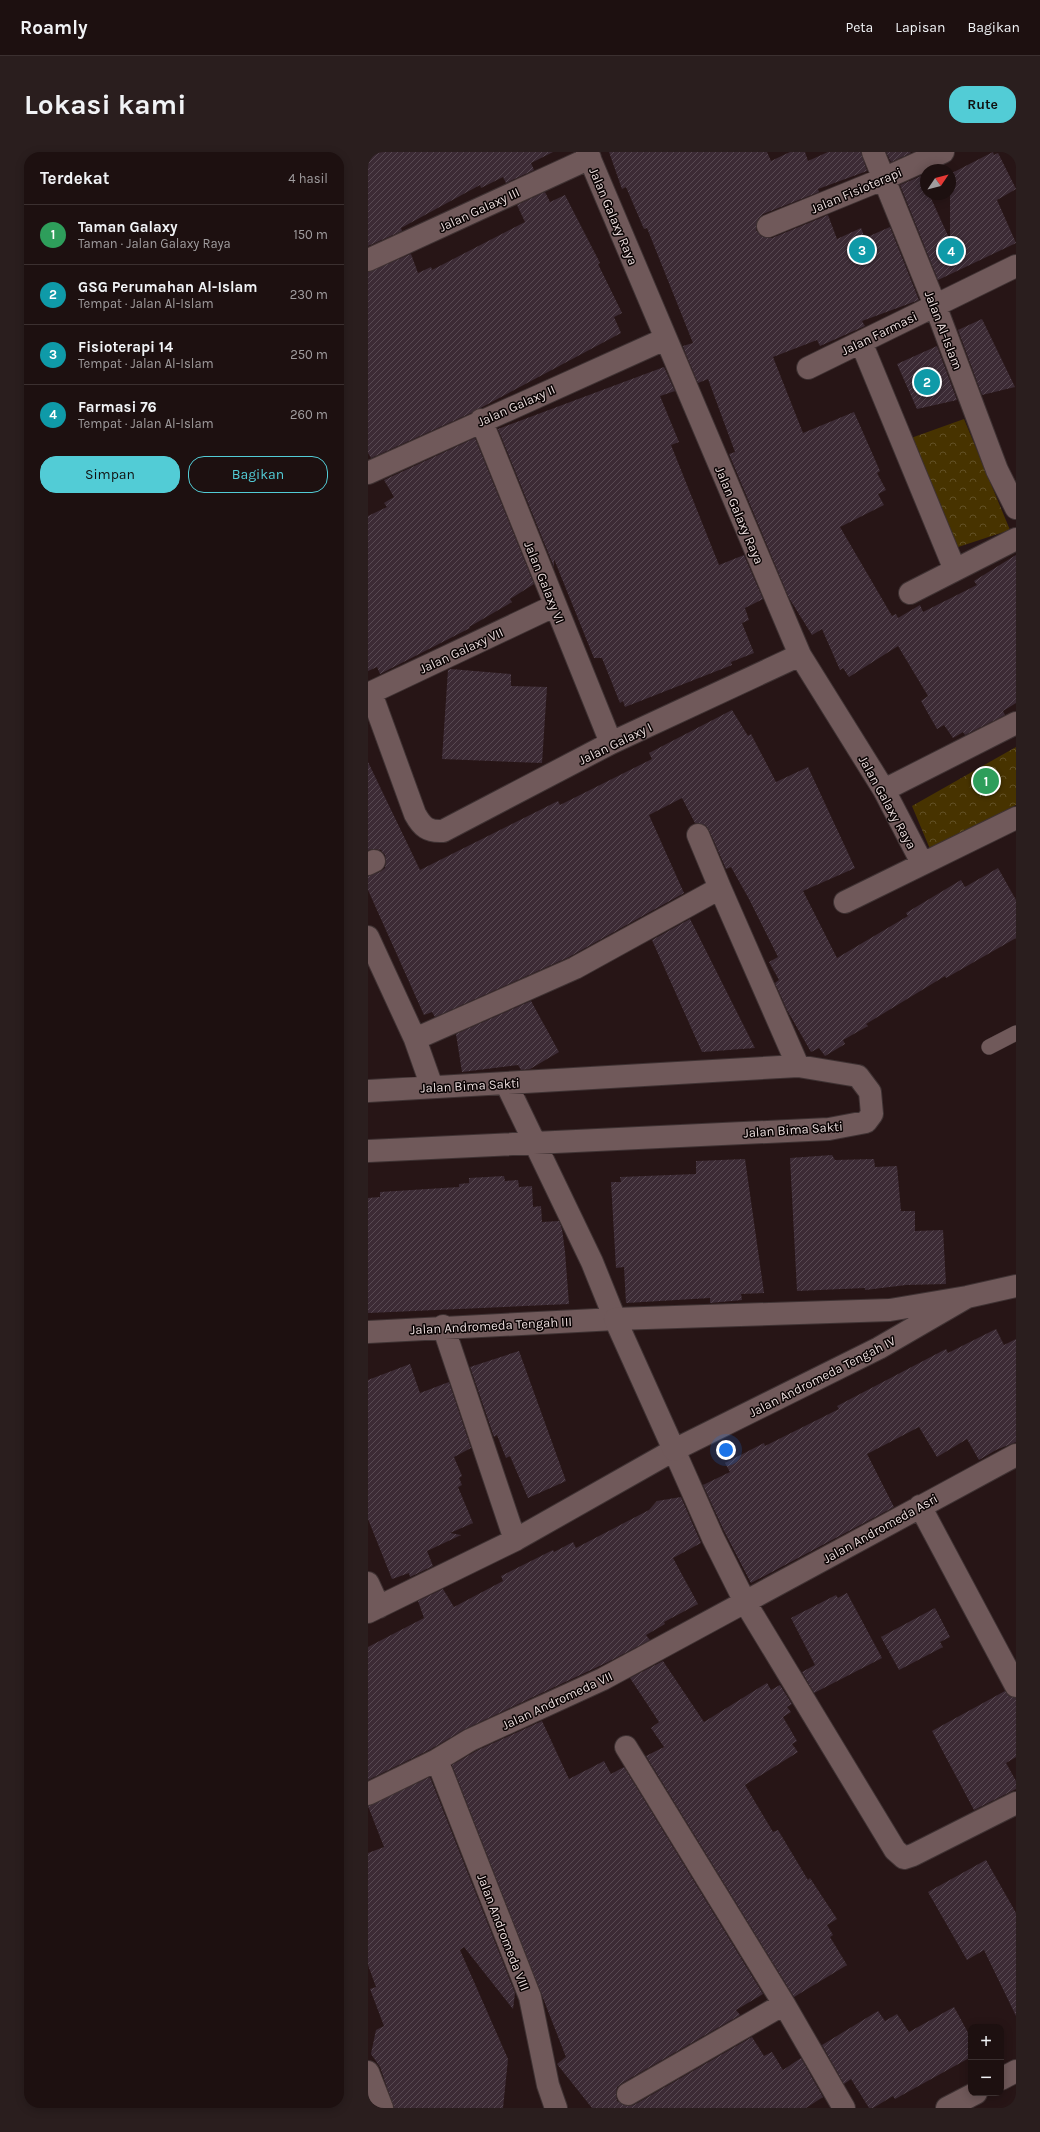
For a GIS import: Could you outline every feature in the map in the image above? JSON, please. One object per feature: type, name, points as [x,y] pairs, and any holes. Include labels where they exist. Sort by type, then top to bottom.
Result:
[{"type":"street","name":"Jalan Al-Islam","points":[[873,152],[935,305],[997,470],[1016,508]]},
{"type":"street","name":"Jalan Fisioterapi","points":[[768,226],[883,179],[943,152]]},
{"type":"street","name":"Jalan Galaxy III","points":[[368,260],[589,155]]},
{"type":"street","name":"Jalan Galaxy Raya","points":[[589,155],[665,339],[800,654],[884,790],[922,863]]},
{"type":"street","name":"Jalan Farmasi","points":[[808,368],[1016,266]]},
{"type":"street","name":"Jalan Galaxy II","points":[[368,473],[481,420],[665,339]]},
{"type":"street","points":[[861,342],[955,570]]},
{"type":"street","name":"Jalan Galaxy VI","points":[[481,420],[554,606],[611,743]]},
{"type":"street","points":[[910,594],[1016,539]]},
{"type":"street","name":"Jalan Galaxy VII","points":[[369,694],[554,606]]},
{"type":"street","name":"Jalan Galaxy I","points":[[369,694],[415,814],[421,824],[431,832],[443,831],[611,743],[800,654]]},
{"type":"street","points":[[884,790],[1016,723]]},
{"type":"street","name":"Jalan Galaxy Raya","points":[[845,902],[1016,818]]},
{"type":"street","points":[[698,835],[798,1066]]},
{"type":"street","points":[[415,1039],[575,968],[720,888]]},
{"type":"street","points":[[368,937],[415,1039],[432,1087]]},
{"type":"street","name":"Jalan Bima Sakti","points":[[368,1091],[798,1066],[858,1076],[870,1092],[872,1114],[866,1122],[829,1129],[368,1151]]},
{"type":"street","points":[[506,1083],[533,1142],[592,1262],[615,1319],[713,1538],[745,1602],[896,1850],[904,1858],[913,1856],[1016,1804]]},
{"type":"street","points":[[967,1297],[1016,1286]]},
{"type":"street","name":"Jalan Andromeda Tengah III","points":[[368,1332],[443,1326],[890,1310],[967,1297]]},
{"type":"street","name":"Jalan Andromeda Tengah IV","points":[[373,1610],[515,1540],[674,1450],[879,1348],[967,1297]]},
{"type":"street","points":[[443,1326],[515,1540]]},
{"type":"street","name":"Jalan Andromeda Asri","points":[[745,1602],[1016,1455]]},
{"type":"street","points":[[920,1506],[1016,1686]]},
{"type":"street","points":[[368,1583],[373,1610]]},
{"type":"street","name":"Jalan Andromeda VII","points":[[368,1794],[437,1760],[470,1740],[603,1679],[745,1602]]},
{"type":"street","points":[[626,1747],[784,2004],[844,2108]]},
{"type":"street","name":"Jalan Andromeda VIII","points":[[437,1760],[530,1998],[548,2085],[556,2108]]},
{"type":"street","points":[[628,2094],[784,2004]]},
{"type":"street","points":[[1004,2077],[1016,2071]]},
{"type":"street","points":[[368,2072],[382,2108]]},
{"type":"lane","points":[[990,1047],[1016,1033]]},
{"type":"green space","points":[[964,419],[1010,530],[952,549],[911,438]]},
{"type":"green space","points":[[1016,747],[1016,805],[930,849],[912,806]]},
{"type":"building","points":[[368,152],[553,152],[531,163],[534,170],[506,183],[503,177],[481,188],[480,185],[401,228],[402,231],[368,246]]},
{"type":"building","points":[[609,152],[767,152],[771,161],[790,152],[805,152],[808,161],[828,152],[861,152],[867,171],[818,189],[819,192],[763,214],[758,219],[756,230],[761,236],[772,238],[828,215],[837,239],[861,228],[865,238],[890,227],[919,300],[862,321],[865,326],[820,346],[817,340],[773,357],[803,433],[854,412],[880,471],[877,473],[886,490],[878,494],[884,505],[840,527],[892,616],[896,614],[898,618],[920,605],[923,612],[977,585],[974,581],[1016,555],[1016,703],[1003,711],[1005,715],[965,735],[963,732],[953,738],[944,725],[937,729],[921,701],[928,696],[898,646],[849,677],[843,668],[840,670],[822,629],[812,635],[789,598],[729,454],[735,452],[708,379],[698,383],[683,346],[693,343],[647,228],[644,229],[626,187],[622,189]]},
{"type":"building","points":[[886,152],[910,152],[911,153],[891,162]]},
{"type":"building","points":[[993,152],[994,155],[998,153],[1016,189],[997,200],[1016,243],[938,280],[900,185],[920,176],[920,200],[932,200],[950,240],[950,200],[956,200],[956,171]]},
{"type":"building","points":[[545,192],[550,202],[565,195],[600,263],[598,264],[622,313],[614,317],[621,333],[471,413],[371,458],[368,453],[368,272],[411,254],[418,273],[431,267],[432,270],[525,222],[517,205]]},
{"type":"building","points":[[982,319],[1015,387],[982,395],[958,330]]},
{"type":"building","points":[[937,346],[957,400],[917,409],[897,364]]},
{"type":"building","points":[[664,367],[675,391],[660,396],[679,442],[671,445],[719,565],[744,555],[763,599],[745,608],[749,620],[742,623],[754,653],[731,662],[732,665],[625,707],[623,701],[620,703],[602,658],[594,658],[554,559],[554,567],[498,429]]},
{"type":"building","points":[[475,438],[534,584],[510,599],[512,602],[469,627],[470,628],[380,674],[377,667],[368,671],[368,516],[387,507],[384,503],[394,497],[384,480]]},
{"type":"building","points":[[448,670],[511,674],[511,686],[547,687],[542,763],[442,759]]},
{"type":"building","points":[[732,710],[748,736],[751,734],[776,782],[808,767],[855,868],[803,891],[837,958],[908,916],[906,913],[961,880],[965,887],[998,868],[1016,900],[1016,938],[946,978],[945,976],[866,1024],[868,1026],[843,1040],[845,1044],[825,1056],[819,1048],[811,1052],[787,1010],[775,983],[779,980],[769,962],[778,957],[749,899],[731,867],[726,869],[709,830],[705,825],[695,823],[682,798],[649,815],[684,893],[569,957],[435,1017],[432,1012],[424,1015],[368,890],[368,876],[380,872],[385,868],[386,861],[385,855],[381,850],[368,850],[368,762],[420,870],[558,801],[560,805],[652,759],[649,753]]},
{"type":"building","points":[[690,919],[755,1048],[702,1052],[652,940]]},
{"type":"building","points":[[531,1001],[559,1052],[530,1069],[521,1070],[518,1065],[462,1072],[456,1034]]},
{"type":"building","points":[[832,1155],[835,1160],[874,1159],[875,1167],[897,1166],[901,1211],[915,1211],[915,1231],[943,1230],[946,1284],[906,1285],[865,1290],[865,1288],[797,1291],[790,1158]]},
{"type":"building","points":[[745,1159],[764,1293],[741,1294],[742,1300],[710,1303],[710,1298],[626,1303],[624,1267],[616,1268],[611,1182],[621,1182],[620,1177],[696,1174],[696,1161]]},
{"type":"building","points":[[504,1176],[505,1181],[518,1180],[519,1187],[532,1186],[533,1207],[541,1206],[542,1222],[559,1221],[562,1229],[565,1252],[569,1304],[368,1313],[368,1198],[380,1197],[380,1192],[459,1187],[459,1184],[469,1183],[469,1178]]},
{"type":"building","points":[[996,1329],[1004,1345],[1016,1339],[1016,1442],[996,1450],[979,1460],[967,1439],[937,1457],[919,1427],[867,1454],[894,1507],[751,1583],[724,1531],[703,1485],[730,1472],[725,1463],[764,1443],[765,1446],[839,1409],[837,1406],[946,1349],[948,1353]]},
{"type":"building","points":[[519,1351],[566,1481],[528,1498],[510,1456],[506,1458],[497,1435],[494,1437],[470,1367]]},
{"type":"building","points":[[410,1364],[420,1393],[449,1382],[471,1448],[454,1457],[462,1476],[459,1478],[462,1485],[458,1487],[473,1523],[450,1533],[461,1535],[427,1551],[433,1566],[410,1577],[409,1573],[392,1579],[368,1519],[368,1380]]},
{"type":"building","points":[[681,1497],[701,1543],[673,1558],[698,1604],[664,1622],[665,1624],[646,1635],[650,1640],[608,1662],[465,1729],[431,1749],[368,1780],[368,1647],[424,1618],[418,1601],[443,1589],[454,1607],[503,1581],[501,1576],[553,1550],[554,1552],[573,1542],[576,1548],[649,1510],[657,1501]]},
{"type":"building","points":[[847,1593],[882,1658],[814,1693],[802,1672],[815,1665],[791,1618],[836,1595],[838,1598]]},
{"type":"building","points":[[935,1608],[950,1637],[940,1642],[943,1647],[899,1670],[881,1637]]},
{"type":"building","points":[[663,1661],[704,1722],[767,1683],[771,1690],[780,1685],[792,1704],[787,1707],[791,1712],[783,1717],[797,1741],[792,1744],[798,1752],[745,1785],[773,1832],[778,1830],[808,1880],[810,1878],[837,1919],[827,1925],[833,1935],[830,1937],[847,1965],[794,1997],[646,1756],[664,1747],[651,1728],[659,1722],[630,1678]]},
{"type":"building","points":[[1005,1691],[1009,1696],[1016,1698],[1016,1757],[1006,1763],[1016,1781],[1016,1789],[974,1810],[932,1731]]},
{"type":"building","points":[[542,1721],[569,1779],[604,1761],[611,1774],[624,1767],[763,1994],[736,2010],[740,2015],[622,2083],[617,2087],[617,2101],[628,2106],[634,2105],[752,2037],[764,2056],[772,2052],[783,2070],[801,2058],[823,2097],[806,2108],[592,2108],[557,2064],[566,2057],[452,1765],[476,1751]]},
{"type":"building","points":[[430,1777],[515,1993],[513,2009],[464,1947],[460,1950],[508,2059],[503,2108],[394,2108],[380,2067],[371,2054],[376,2030],[384,2026],[370,1989],[376,1987],[368,1965],[368,1853],[384,1847],[368,1806]]},
{"type":"building","points":[[986,1860],[1016,1913],[1016,2016],[984,1950],[967,1960],[928,1892]]},
{"type":"building","points":[[954,2007],[968,2033],[968,2059],[895,2099],[893,2096],[873,2108],[869,2108],[851,2079],[844,2084],[822,2045],[878,2011],[885,2021],[897,2014],[909,2032]]},
{"type":"place","name":"Fisioterapi 14","points":[[862,250]]},
{"type":"place","name":"Farmasi 76","points":[[951,251]]},
{"type":"place","name":"GSG Perumahan Al-Islam","points":[[927,382]]},
{"type":"place","name":"Taman Galaxy","points":[[986,781]]}]
